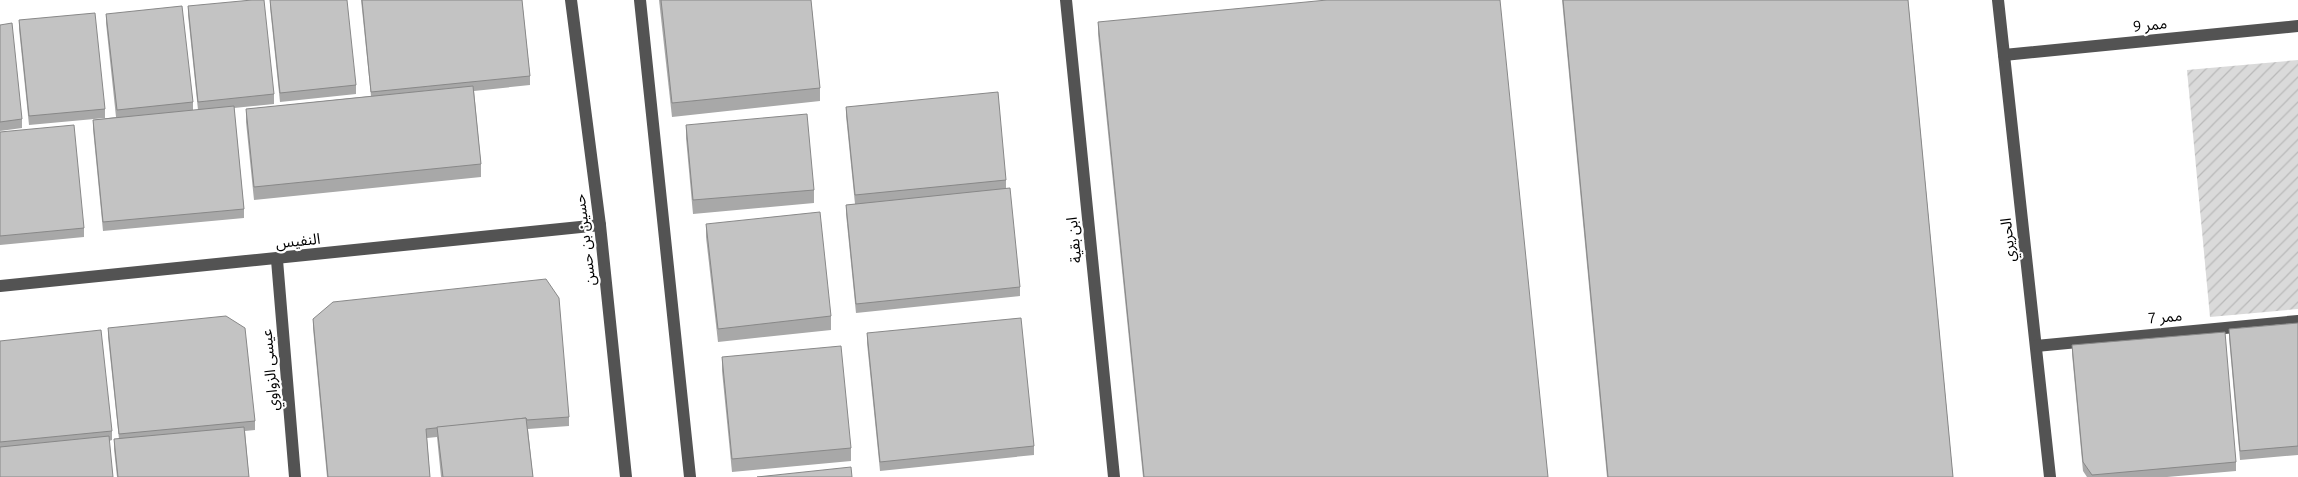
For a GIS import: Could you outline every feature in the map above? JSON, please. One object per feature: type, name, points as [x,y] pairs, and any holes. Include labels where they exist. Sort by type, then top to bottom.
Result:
[{"type":"street","name":"حسين بن حسن","points":[[571,0],[600,225],[626,477]]},
{"type":"street","points":[[640,0],[690,477]]},
{"type":"street","name":"ابن بقية","points":[[1066,0],[1114,477]]},
{"type":"street","name":"الحريري","points":[[1998,0],[2050,477]]},
{"type":"street","name":"ممر 9","points":[[2004,55],[2298,26]]},
{"type":"street","name":"النفيس","points":[[0,286],[277,260],[600,225]]},
{"type":"street","name":"عيسى الزواوي","points":[[277,260],[295,477]]},
{"type":"street","name":"ممر 7","points":[[2036,346],[2298,321]]},
{"type":"shaded area","points":[[2298,60],[2298,309],[2210,317],[2187,70]]},
{"type":"building","points":[[264,0],[274,94],[198,102],[188,6]]},
{"type":"building","points":[[270,0],[347,0],[356,85],[280,93]]},
{"type":"building","points":[[362,0],[522,0],[530,76],[371,92]]},
{"type":"building","points":[[661,0],[811,0],[820,88],[672,103]]},
{"type":"building","points":[[1327,0],[1500,0],[1548,477],[1144,477],[1098,22]]},
{"type":"building","points":[[1563,0],[1908,0],[1953,477],[1608,477]]},
{"type":"building","points":[[182,6],[193,102],[117,110],[106,14]]},
{"type":"building","points":[[95,13],[105,109],[29,116],[19,20]]},
{"type":"building","points":[[12,23],[22,119],[0,122],[0,25]]},
{"type":"building","points":[[473,86],[481,164],[254,187],[246,109]]},
{"type":"building","points":[[998,92],[1006,180],[855,195],[846,107]]},
{"type":"building","points":[[234,106],[244,209],[103,222],[93,120]]},
{"type":"building","points":[[807,114],[814,190],[693,200],[686,125]]},
{"type":"building","points":[[74,125],[84,228],[0,236],[0,132]]},
{"type":"building","points":[[1010,188],[1020,287],[856,304],[846,205]]},
{"type":"building","points":[[820,212],[831,316],[718,329],[706,224]]},
{"type":"building","points":[[546,279],[559,298],[569,417],[527,420],[526,418],[426,429],[430,477],[328,477],[313,319],[333,302]]},
{"type":"building","points":[[226,316],[245,328],[255,421],[119,434],[108,328]]},
{"type":"building","points":[[1021,318],[1034,446],[880,462],[867,333]]},
{"type":"building","points":[[2298,323],[2298,446],[2240,451],[2229,329]]},
{"type":"building","points":[[101,330],[112,431],[0,442],[0,341]]},
{"type":"building","points":[[2225,332],[2236,462],[2092,475],[2083,462],[2072,345]]},
{"type":"building","points":[[841,346],[851,448],[732,459],[722,357]]},
{"type":"building","points":[[526,418],[533,477],[443,477],[437,427]]},
{"type":"building","points":[[244,427],[249,477],[118,477],[114,439]]},
{"type":"building","points":[[109,436],[113,477],[0,477],[0,447]]},
{"type":"building","points":[[851,467],[852,477],[757,477]]}]
